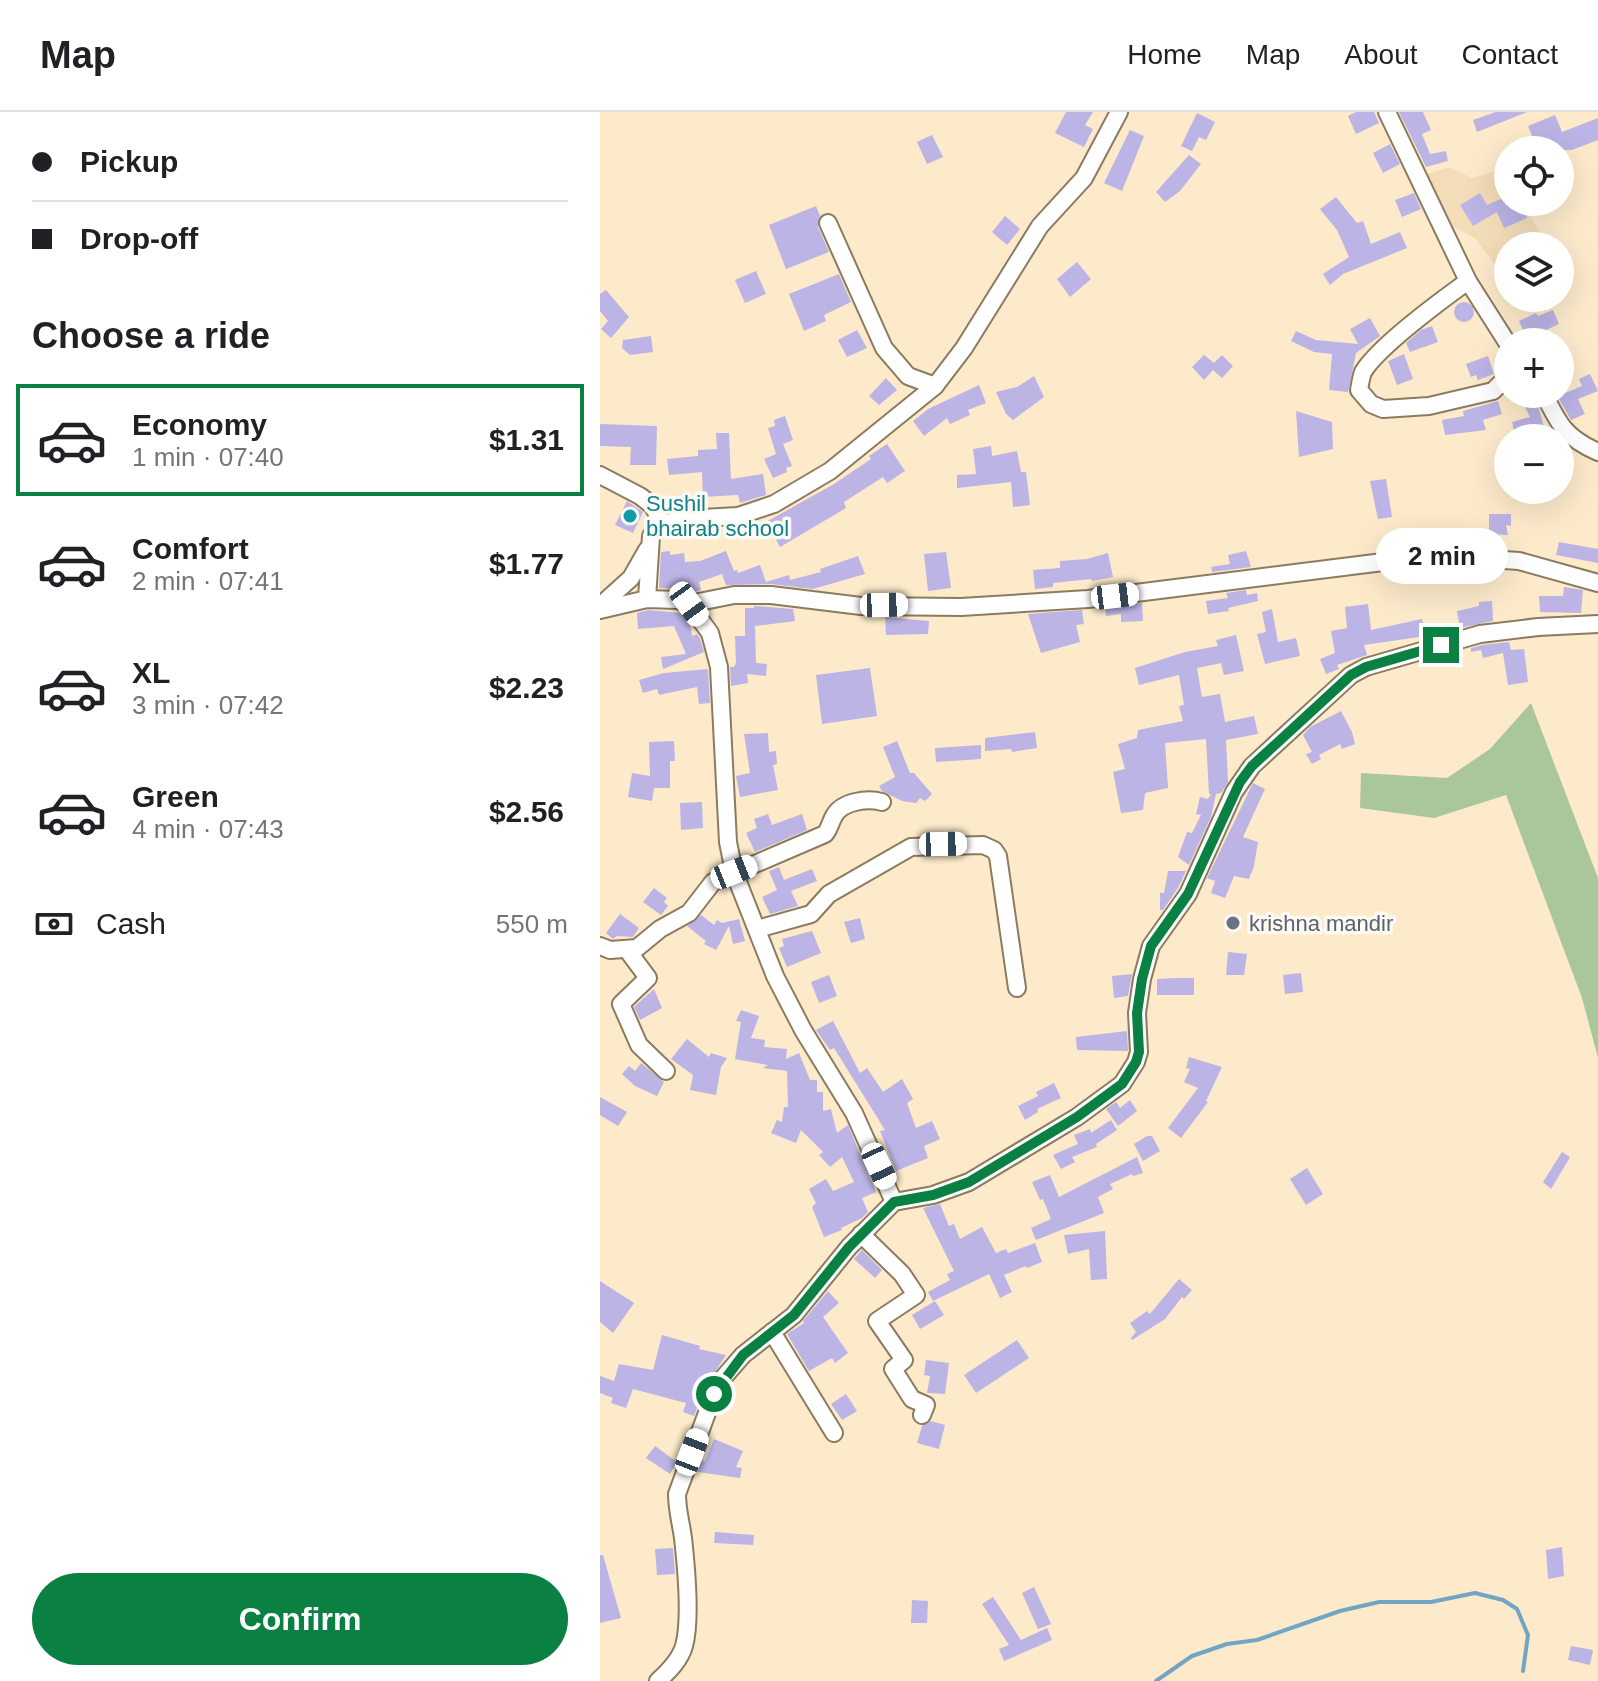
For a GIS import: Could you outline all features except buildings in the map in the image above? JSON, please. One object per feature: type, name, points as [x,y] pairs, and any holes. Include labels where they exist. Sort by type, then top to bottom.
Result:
[{"type":"street","points":[[647,599],[651,536],[662,524],[684,519],[738,516],[774,504],[830,471],[935,386],[964,348],[1040,226],[1084,178],[1119,112]]},
{"type":"street","points":[[1387,112],[1468,281],[1498,328]]},
{"type":"street","points":[[828,223],[884,348],[908,376],[935,386]]},
{"type":"street","points":[[1468,281],[1380,354],[1362,373],[1359,390],[1371,404],[1383,409],[1429,406],[1494,390]]},
{"type":"street","points":[[1551,408],[1561,428],[1584,446],[1598,452]]},
{"type":"street","points":[[600,475],[653,506],[662,524]]},
{"type":"street","points":[[600,608],[631,578],[650,544]]},
{"type":"street","points":[[600,608],[647,599],[678,600],[689,604],[734,595],[861,606],[961,607],[1088,599],[1383,562],[1474,558],[1519,561],[1598,583]]},
{"type":"street","points":[[689,604],[710,633],[719,667],[728,842],[734,872],[782,989],[803,1030],[854,1113],[894,1202]]},
{"type":"street","points":[[658,1681],[678,1658],[687,1625],[683,1537],[677,1509],[681,1480],[723,1378],[743,1355],[794,1315],[861,1234],[894,1202],[933,1195],[969,1182],[1077,1117],[1122,1084],[1139,1052],[1137,1013],[1151,946],[1188,894],[1234,792],[1252,766],[1351,675],[1480,634],[1598,624]]},
{"type":"street","points":[[600,946],[628,951],[637,948],[660,929],[689,913],[713,882],[825,834],[834,816],[845,806],[867,800],[882,802]]},
{"type":"street","points":[[757,929],[811,914],[829,894],[911,847],[983,845],[994,850],[998,856],[1017,988]]},
{"type":"street","points":[[628,951],[648,978],[621,1004],[639,1045],[666,1071]]},
{"type":"street","points":[[861,1234],[902,1274],[916,1295],[877,1321],[904,1360],[893,1369],[912,1399],[926,1405],[922,1415]]},
{"type":"street","points":[[772,1332],[834,1433]]},
{"type":"shaded area","points":[[1450,167],[1472,178],[1494,172],[1494,216],[1530,216],[1540,232],[1494,232],[1494,264],[1475,238],[1446,223],[1421,176]]},
{"type":"green space","points":[[1531,703],[1598,878],[1598,1058],[1582,998],[1506,795],[1434,818],[1360,808],[1361,773],[1447,778],[1490,749]]},
{"type":"waterway","points":[[1156,1681],[1192,1656],[1227,1644],[1257,1640],[1340,1611],[1379,1602],[1431,1602],[1475,1593],[1503,1600],[1517,1609],[1528,1635],[1523,1671]]},
{"type":"place","name":"Sushil bhairab school","points":[[630,516]]},
{"type":"place","name":"krishna mandir","points":[[1233,923]]},
{"type":"route","points":[[714,1394],[743,1355],[794,1315],[849,1247],[894,1202],[933,1195],[969,1182],[1077,1117],[1122,1084],[1139,1052],[1137,1013],[1151,946],[1188,894],[1240,782],[1252,766],[1351,675],[1366,667],[1441,645]]}]
